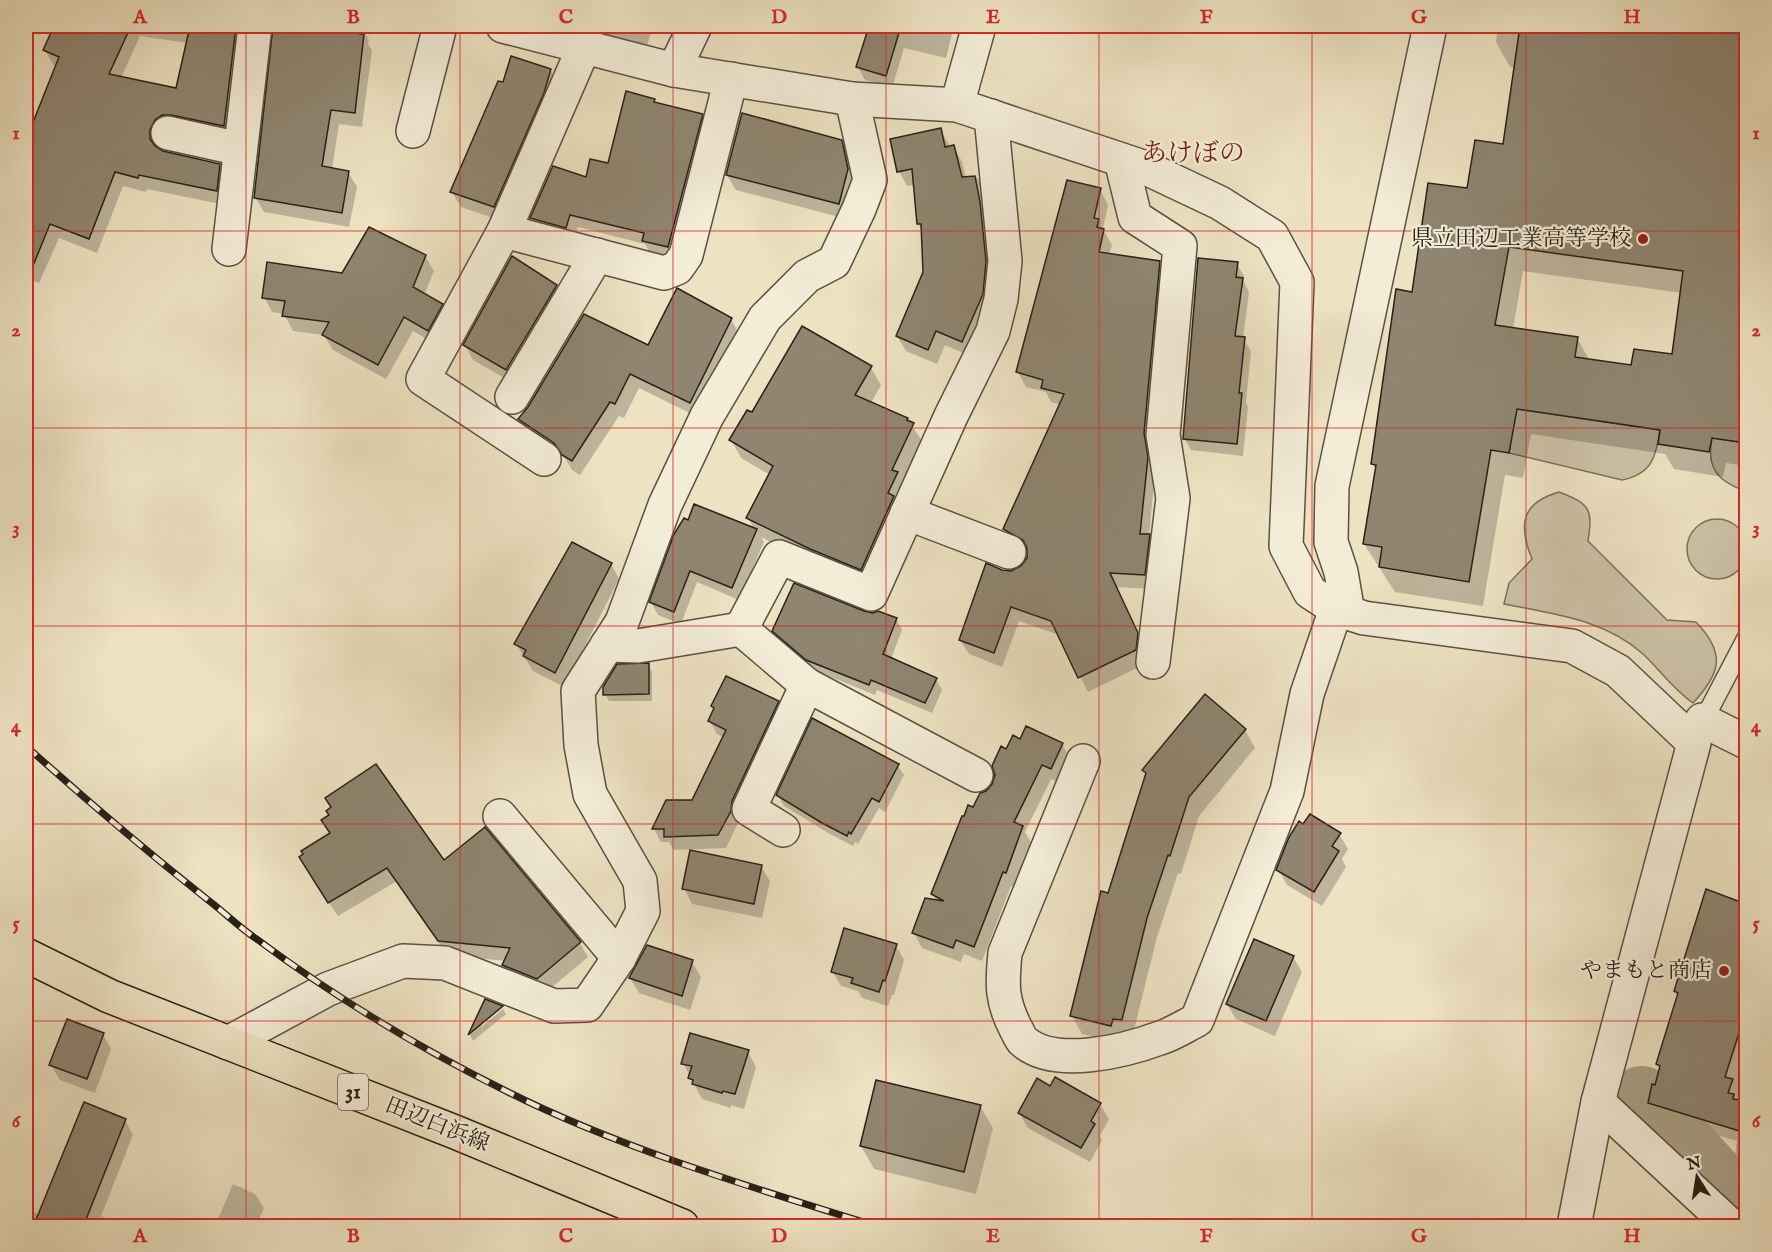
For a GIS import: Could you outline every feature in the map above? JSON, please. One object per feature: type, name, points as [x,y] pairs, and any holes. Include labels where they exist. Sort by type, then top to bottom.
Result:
[{"type":"main road","name":"田辺白浜線","points":[[26,955],[110,996],[455,1132],[682,1227]]},
{"type":"street","points":[[229,249],[255,26]]},
{"type":"street","points":[[413,131],[440,26]]},
{"type":"street","points":[[503,26],[674,70],[852,99],[957,105],[1146,168],[1220,203],[1272,236],[1297,282],[1286,546],[1310,592],[1342,611],[1364,618],[1572,646],[1618,671],[1698,732],[1746,742]]},
{"type":"street","points":[[674,70],[695,26]]},
{"type":"street","points":[[957,105],[979,26]]},
{"type":"street","points":[[1083,761],[1005,953],[1002,986],[1008,1013],[1022,1040],[1044,1053],[1068,1056],[1093,1056],[1161,1038],[1197,1020],[1287,791],[1307,694],[1342,611],[1341,572],[1331,542],[1332,486],[1430,26]]},
{"type":"street","points":[[544,459],[423,379],[504,231],[584,46]]},
{"type":"street","points":[[504,231],[664,273],[676,268],[686,255],[731,79]]},
{"type":"street","points":[[228,1043],[328,989],[403,961],[445,963],[554,1006],[587,1005],[619,957],[643,911],[640,881],[590,794],[581,745],[578,691],[622,622],[664,505],[707,416],[765,318],[807,276],[834,262],[859,209],[870,180],[852,99]]},
{"type":"street","points":[[741,629],[779,557],[872,594],[951,416],[993,331],[1001,299],[1005,261],[991,116]]},
{"type":"street","points":[[168,133],[240,149]]},
{"type":"street","points":[[1121,160],[1135,217],[1180,246],[1162,435],[1173,498],[1153,663]]},
{"type":"street","points":[[512,397],[597,255]]},
{"type":"street","points":[[907,513],[1009,552]]},
{"type":"street","points":[[607,645],[638,646],[741,629],[807,685],[976,775]]},
{"type":"street","points":[[783,830],[749,809],[807,685]]},
{"type":"street","points":[[1574,1227],[1598,1102],[1698,732]]},
{"type":"street","points":[[500,816],[619,957]]},
{"type":"street","points":[[1598,1102],[1733,1226],[1746,1217]]},
{"type":"lane","points":[[1698,732],[1746,639]]},
{"type":"shaded area","points":[[1436,397],[1660,430],[1651,463],[1640,473],[1622,480],[1509,453],[1511,439]]},
{"type":"shaded area","points":[[1712,438],[1746,443],[1746,491],[1728,483],[1716,472],[1711,458]]},
{"type":"shaded area","points":[[1559,492],[1583,504],[1587,509],[1590,522],[1588,541],[1667,620],[1696,622],[1706,633],[1716,653],[1716,663],[1710,682],[1693,703],[1673,686],[1643,654],[1612,633],[1595,625],[1559,615],[1504,604],[1509,583],[1532,559],[1525,536],[1526,517],[1537,502]]},
{"type":"shaded area","points":[[1717,519],[1734,524],[1742,532],[1747,549],[1742,566],[1734,574],[1717,579],[1700,574],[1692,566],[1687,549],[1692,532],[1700,524]]},
{"type":"building","points":[[54,26],[131,26],[109,74],[176,88],[190,26],[236,26],[224,126],[162,115],[155,120],[150,130],[150,139],[163,151],[220,164],[217,191],[115,172],[89,239],[50,224],[26,283],[26,140],[59,57],[43,50]]},
{"type":"building","points":[[273,26],[361,26],[360,34],[364,34],[355,113],[331,110],[322,166],[349,171],[342,213],[254,198]]},
{"type":"building","points":[[869,26],[901,26],[886,76],[856,67]]},
{"type":"building","points":[[1520,26],[1746,26],[1746,443],[1712,438],[1709,452],[1658,444],[1660,430],[1517,409],[1509,453],[1491,450],[1469,582],[1379,567],[1382,547],[1363,544],[1376,465],[1371,464],[1396,289],[1412,292],[1428,183],[1467,188],[1475,140],[1503,144]],"holes":[[[1509,247],[1683,271],[1672,354],[1634,349],[1631,365],[1575,357],[1578,337],[1495,325]]]},
{"type":"building","points":[[511,56],[551,69],[544,93],[494,207],[450,192],[498,81],[503,82]]},
{"type":"building","points":[[626,91],[655,99],[654,102],[703,114],[668,247],[642,241],[644,233],[570,215],[566,228],[530,218],[553,166],[586,177],[590,159],[608,163]]},
{"type":"building","points":[[742,113],[842,140],[848,169],[839,204],[726,175]]},
{"type":"building","points":[[941,128],[945,147],[954,145],[962,177],[975,176],[986,261],[983,294],[962,342],[936,331],[928,350],[896,336],[923,272],[921,224],[917,224],[912,169],[897,172],[890,139]]},
{"type":"building","points":[[1067,180],[1101,188],[1094,218],[1099,219],[1097,227],[1104,229],[1099,252],[1160,261],[1144,433],[1148,457],[1140,534],[1150,534],[1145,575],[1110,573],[1138,633],[1136,650],[1078,678],[1051,621],[1011,607],[994,653],[959,640],[986,563],[1011,571],[1021,566],[1027,558],[1027,548],[1023,540],[1003,529],[1064,394],[1041,388],[1043,380],[1016,372]]},
{"type":"building","points":[[369,227],[426,255],[413,287],[443,304],[428,331],[404,317],[378,365],[322,335],[329,322],[282,316],[285,301],[262,298],[267,262],[342,273]]},
{"type":"building","points":[[512,256],[557,285],[506,370],[463,345]]},
{"type":"building","points":[[1198,258],[1238,262],[1236,277],[1243,278],[1235,336],[1245,337],[1239,393],[1242,393],[1237,444],[1183,439]]},
{"type":"building","points":[[677,288],[732,318],[690,403],[630,374],[615,404],[610,402],[572,461],[562,455],[554,443],[518,419],[528,407],[584,314],[648,345]]},
{"type":"building","points":[[802,326],[872,366],[855,395],[908,418],[907,420],[914,423],[892,470],[898,472],[888,493],[894,496],[861,570],[810,549],[746,518],[773,466],[729,440],[747,410],[752,412]]},
{"type":"building","points":[[694,504],[757,529],[732,588],[690,571],[674,612],[649,602],[674,534],[684,518],[688,520]]},
{"type":"building","points":[[572,542],[612,563],[555,673],[523,656],[526,650],[514,644]]},
{"type":"building","points":[[794,583],[864,611],[873,613],[878,611],[897,618],[883,654],[937,678],[925,703],[871,680],[869,685],[806,660],[772,631]]},
{"type":"building","points":[[649,663],[649,694],[603,695],[603,687],[617,664]]},
{"type":"building","points":[[726,676],[779,701],[732,801],[731,811],[718,835],[664,837],[664,829],[652,829],[666,800],[692,800],[726,730],[708,721],[714,708],[711,706]]},
{"type":"building","points":[[1205,694],[1246,729],[1189,797],[1147,918],[1122,1020],[1113,1019],[1111,1026],[1070,1016],[1101,891],[1108,893],[1146,773],[1142,770]]},
{"type":"building","points":[[812,718],[899,764],[879,802],[872,798],[851,834],[849,832],[847,836],[776,795]]},
{"type":"building","points":[[1026,726],[1063,743],[1051,769],[1042,765],[1014,822],[1023,826],[1006,873],[1003,872],[974,947],[956,940],[953,948],[912,933],[925,898],[944,901],[931,894],[968,805],[973,807],[980,793],[986,791],[992,784],[995,775],[992,766],[1001,746],[1006,749],[1013,735],[1020,739]]},
{"type":"building","points":[[376,764],[444,860],[485,827],[581,942],[537,979],[502,965],[510,948],[438,941],[387,868],[328,903],[299,857],[303,854],[301,851],[330,833],[321,820],[329,815],[326,811],[331,807],[325,798]]},
{"type":"building","points":[[1310,814],[1341,833],[1332,846],[1339,851],[1314,892],[1276,870],[1289,837],[1299,821],[1303,824]]},
{"type":"building","points":[[690,850],[762,865],[754,904],[682,889]]},
{"type":"building","points":[[1706,889],[1746,904],[1746,1011],[1725,1077],[1733,1079],[1728,1093],[1734,1094],[1733,1099],[1746,1101],[1746,1133],[1648,1103],[1652,1084],[1655,1085],[1660,1066],[1656,1064],[1678,993],[1674,991]]},
{"type":"building","points":[[844,928],[897,944],[879,992],[851,983],[853,978],[831,972]]},
{"type":"building","points":[[1254,939],[1294,956],[1266,1021],[1226,1004]]},
{"type":"building","points":[[647,945],[693,960],[682,996],[629,978]]},
{"type":"building","points":[[485,999],[503,1006],[468,1035]]},
{"type":"building","points":[[67,1019],[104,1033],[87,1079],[49,1065]]},
{"type":"building","points":[[690,1033],[749,1050],[735,1094],[723,1091],[722,1093],[692,1084],[693,1080],[688,1078],[692,1066],[681,1064]]},
{"type":"building","points":[[1055,1077],[1101,1103],[1091,1121],[1095,1124],[1081,1148],[1018,1113],[1037,1078],[1050,1086]]},
{"type":"building","points":[[876,1080],[981,1105],[964,1172],[860,1146]]},
{"type":"building","points":[[84,1102],[126,1119],[83,1227],[33,1227]]},
{"type":"waterway","points":[[1642,1099],[1746,1215]]},
{"type":"railway","points":[[26,746],[245,931],[348,1002],[411,1040],[508,1092],[596,1132],[689,1166],[876,1226]]},
{"type":"place","name":"県立田辺工業高等学校","points":[[1643,239]]},
{"type":"place","name":"やまもと商店","points":[[1724,971]]},
{"type":"district","name":"あけぼの","points":[[1193,153]]}]
